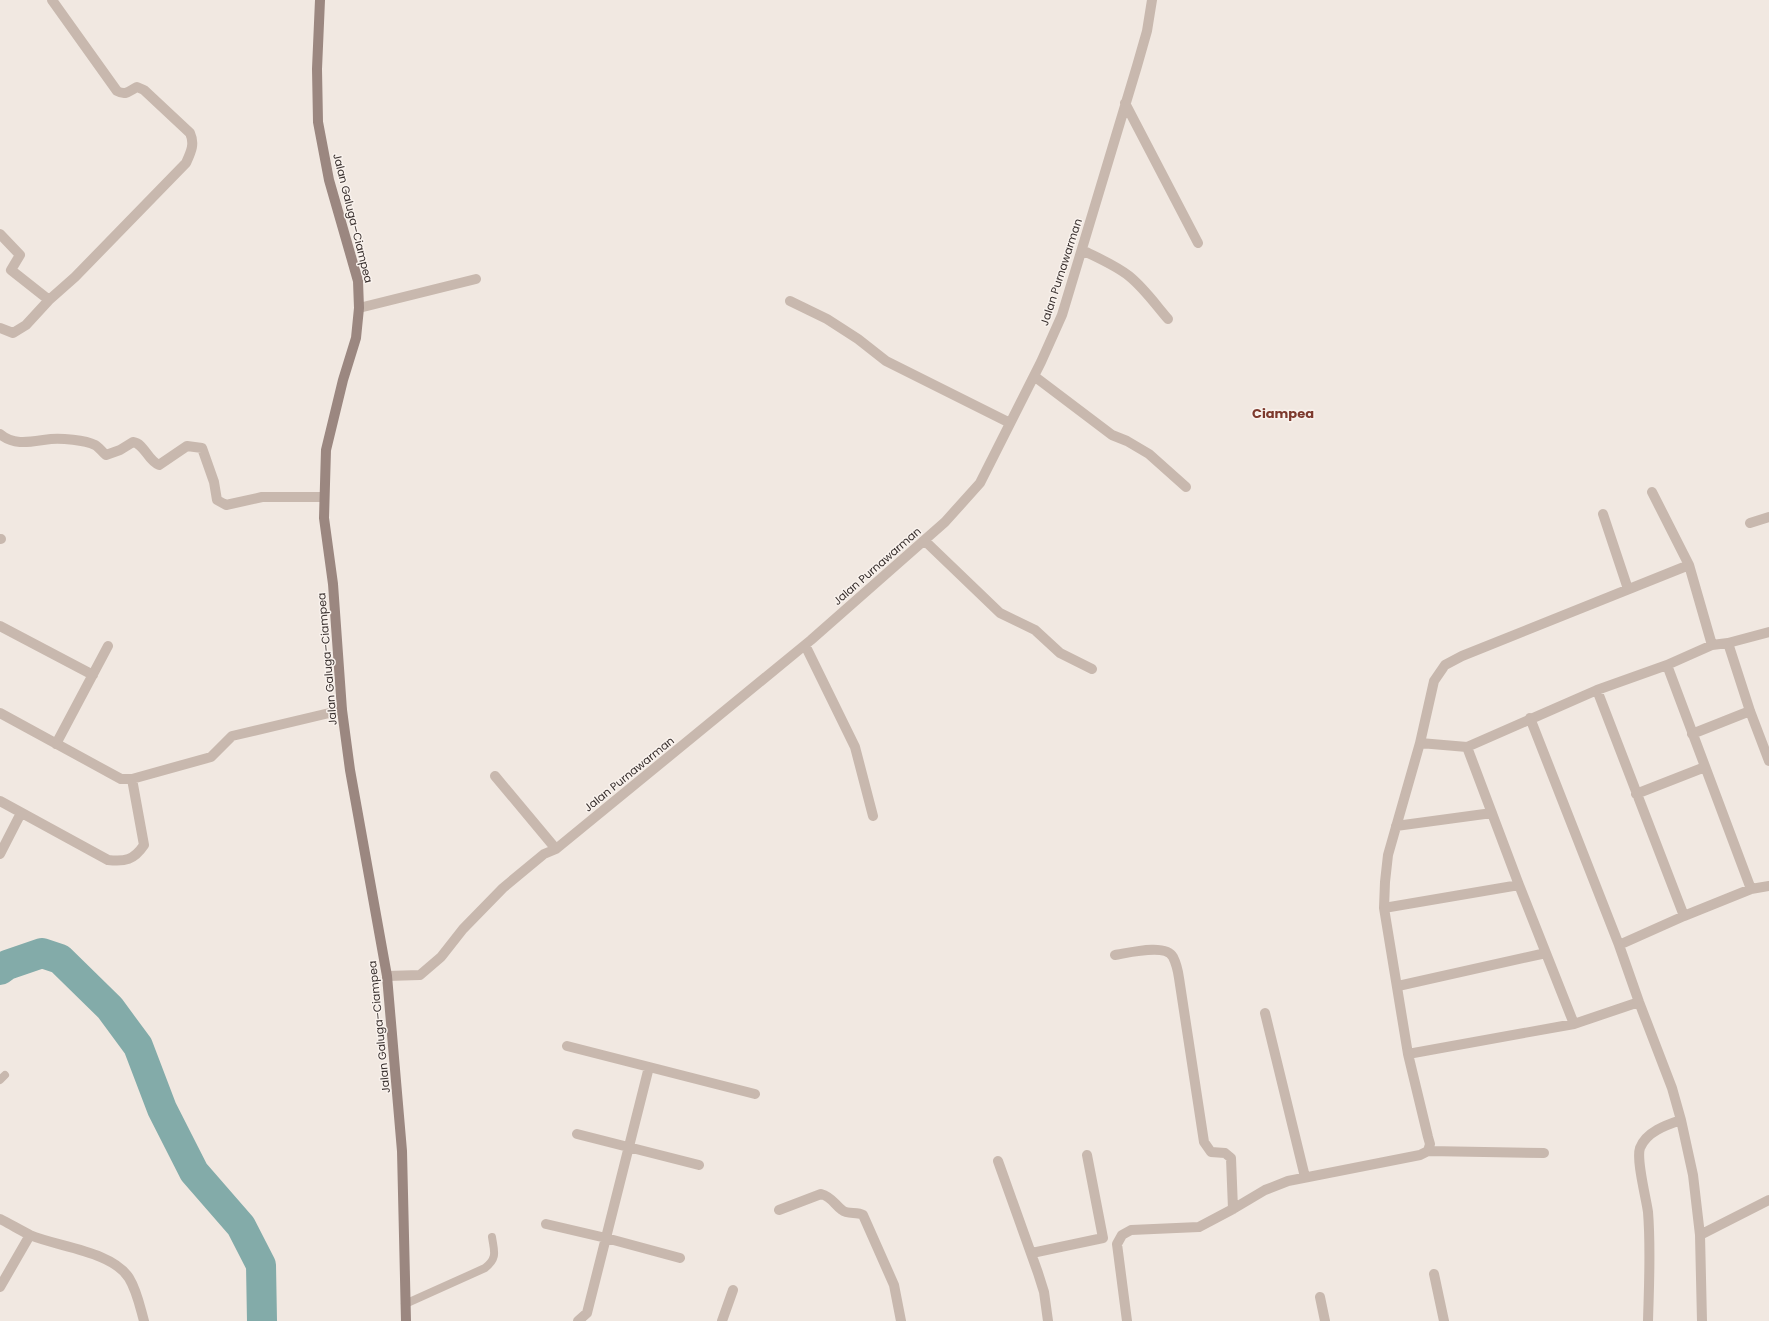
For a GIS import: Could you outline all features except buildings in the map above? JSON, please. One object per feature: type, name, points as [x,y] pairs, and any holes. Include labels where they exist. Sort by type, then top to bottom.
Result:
[{"type":"street","points":[[0,328],[13,333],[26,325],[49,300],[75,277],[186,163],[192,151],[193,140],[190,133],[140,88],[137,87],[128,93],[121,94],[117,91],[52,0]]},
{"type":"street","name":"Jalan Galuga–Ciampea","points":[[320,0],[317,69],[318,122],[328,180],[358,281],[359,308],[356,338],[343,380],[326,450],[324,518],[333,584],[342,710],[352,778],[387,976],[402,1151],[406,1321]]},
{"type":"street","name":"Jalan Purnawarman","points":[[387,976],[420,975],[441,957],[479,911],[503,888],[544,854],[556,849],[805,645],[925,540],[959,508],[980,483],[1034,376],[1062,316],[1147,31],[1152,0]]},
{"type":"street","points":[[1125,104],[1198,243]]},
{"type":"street","points":[[0,234],[20,255],[12,270],[49,300]]},
{"type":"street","points":[[1082,250],[1119,269],[1128,276],[1142,288],[1168,319]]},
{"type":"street","points":[[359,308],[476,279]]},
{"type":"street","points":[[790,301],[826,319],[858,339],[886,361],[1010,423]]},
{"type":"street","points":[[1034,376],[1112,435],[1127,441],[1149,454],[1186,487]]},
{"type":"street","points":[[0,434],[10,441],[18,443],[53,439],[75,440],[95,445],[106,455],[120,450],[133,442],[140,445],[154,463],[159,465],[187,446],[202,448],[214,482],[217,500],[226,505],[262,497],[324,497]]},
{"type":"street","points":[[1652,492],[1689,565],[1712,645]]},
{"type":"street","points":[[1603,514],[1628,589]]},
{"type":"street","points":[[1750,523],[1769,517]]},
{"type":"street","points":[[925,540],[1000,613],[1035,630],[1060,653],[1092,669]]},
{"type":"street","points":[[1428,1151],[1430,1144],[1408,1054],[1384,908],[1388,855],[1420,743],[1434,681],[1445,665],[1462,656],[1689,565]]},
{"type":"street","points":[[0,626],[92,675]]},
{"type":"street","points":[[1420,743],[1467,747],[1530,718],[1597,690],[1667,665],[1712,645],[1728,643],[1769,632]]},
{"type":"street","points":[[1728,643],[1750,711],[1769,761]]},
{"type":"street","points":[[805,645],[855,747],[873,816]]},
{"type":"street","points":[[56,744],[108,646]]},
{"type":"street","points":[[1667,665],[1751,889]]},
{"type":"street","points":[[1597,690],[1684,916]]},
{"type":"street","points":[[0,713],[121,779],[132,779],[210,757],[232,736],[342,710]]},
{"type":"street","points":[[1692,734],[1750,711]]},
{"type":"street","points":[[1530,718],[1619,945],[1672,1088],[1681,1120],[1693,1175],[1700,1235],[1702,1321]]},
{"type":"street","points":[[1467,747],[1519,885],[1574,1024]]},
{"type":"street","points":[[1636,794],[1706,767]]},
{"type":"street","points":[[495,776],[556,849]]},
{"type":"street","points":[[0,801],[108,860],[123,861],[138,854],[144,846],[132,779]]},
{"type":"street","points":[[0,854],[21,813]]},
{"type":"street","points":[[1396,826],[1492,813]]},
{"type":"street","points":[[1384,908],[1519,885]]},
{"type":"street","points":[[1619,945],[1684,916],[1751,889],[1769,886]]},
{"type":"street","points":[[1115,955],[1166,950],[1173,956],[1180,978],[1204,1142],[1211,1152],[1225,1153],[1230,1158],[1233,1209]]},
{"type":"street","points":[[1398,986],[1546,953]]},
{"type":"street","points":[[1408,1054],[1574,1024],[1639,1002]]},
{"type":"street","points":[[1265,1013],[1305,1178]]},
{"type":"street","points":[[567,1046],[755,1094]]},
{"type":"street","points":[[578,1321],[587,1313],[649,1067]]},
{"type":"street","points":[[1648,1321],[1650,1253],[1648,1212],[1640,1150],[1645,1141],[1656,1130],[1681,1120]]},
{"type":"street","points":[[576,1134],[699,1165]]},
{"type":"street","points":[[1127,1321],[1117,1244],[1122,1235],[1132,1230],[1199,1227],[1265,1190],[1288,1181],[1420,1155],[1428,1151],[1544,1154]]},
{"type":"street","points":[[1032,1253],[1102,1239],[1087,1155]]},
{"type":"street","points":[[998,1161],[1032,1253],[1044,1292],[1048,1321]]},
{"type":"street","points":[[778,1210],[822,1194],[828,1196],[841,1210],[848,1213],[860,1213],[864,1215],[894,1285],[900,1321]]},
{"type":"street","points":[[1700,1235],[1769,1200]]},
{"type":"street","points":[[0,1219],[30,1235],[107,1259],[119,1266],[128,1277],[134,1288],[144,1321]]},
{"type":"street","points":[[546,1224],[680,1258]]},
{"type":"street","points":[[0,1287],[30,1235]]},
{"type":"street","points":[[1434,1274],[1444,1321]]},
{"type":"street","points":[[722,1321],[733,1290]]},
{"type":"street","points":[[1320,1297],[1325,1321]]},
{"type":"lane","points":[[405,1304],[485,1268],[492,1263],[494,1257],[492,1237]]},
{"type":"waterway","points":[[0,970],[7,965],[42,953],[60,959],[110,1008],[138,1046],[162,1109],[194,1172],[241,1226],[261,1265],[262,1321]]},
{"type":"district","name":"Ciampea","points":[[1283,413]]}]
